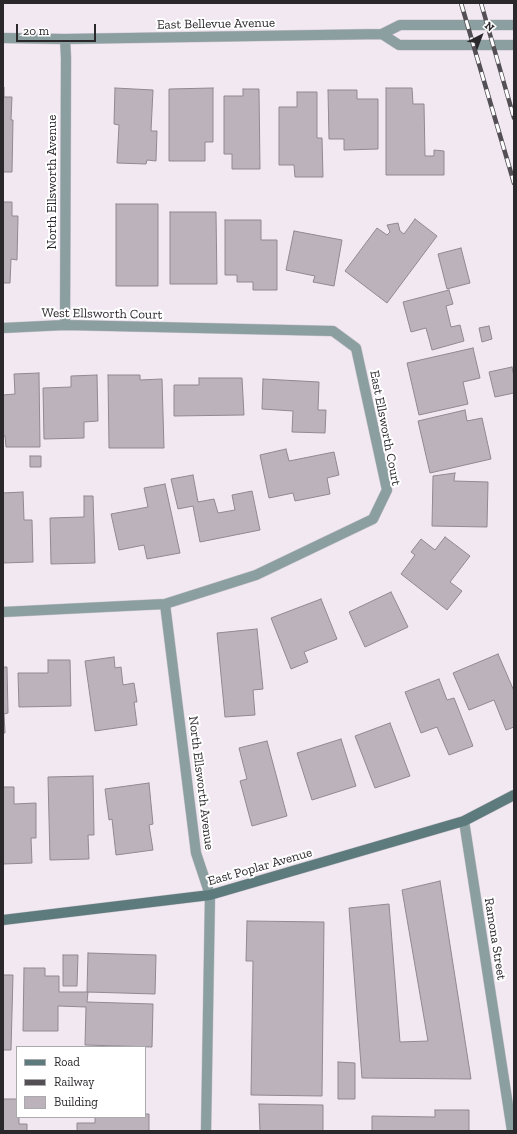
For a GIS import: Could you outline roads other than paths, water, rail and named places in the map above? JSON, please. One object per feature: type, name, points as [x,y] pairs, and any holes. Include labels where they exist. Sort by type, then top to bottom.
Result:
[{"type":"main road","name":"East Poplar Avenue","points":[[3,920],[210,895],[464,821],[514,795]]},
{"type":"street","name":"East Bellevue Avenue","points":[[3,38],[65,39],[382,34],[400,25],[514,25]]},
{"type":"street","points":[[382,34],[399,45],[514,45]]},
{"type":"street","name":"North Ellsworth Avenue","points":[[64,325],[65,39]]},
{"type":"street","name":"West Ellsworth Court","points":[[3,328],[64,325],[200,329]]},
{"type":"street","name":"East Ellsworth Court","points":[[165,604],[256,575],[373,519],[387,490],[356,348],[333,331],[200,329]]},
{"type":"street","points":[[3,612],[165,604]]},
{"type":"street","name":"North Ellsworth Avenue","points":[[165,604],[196,853],[210,895],[206,1131]]},
{"type":"street","name":"Ramona Street","points":[[464,821],[512,1131]]},
{"type":"railway","points":[[461,3],[514,183]]},
{"type":"railway","points":[[481,3],[514,118]]}]
